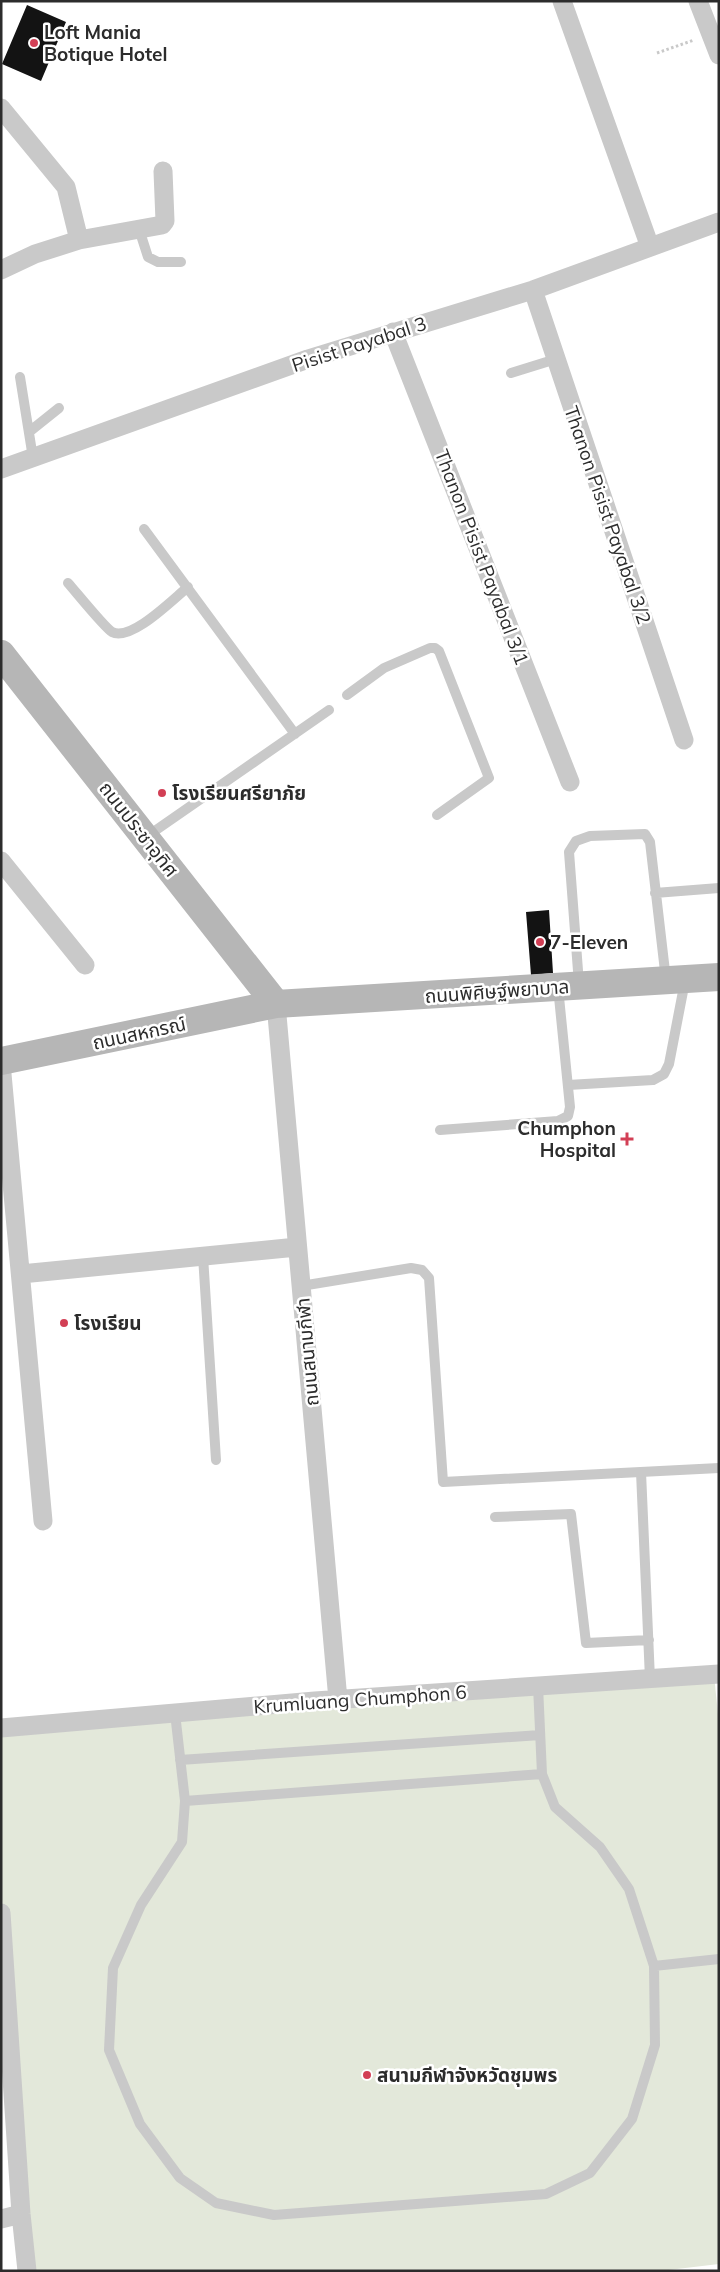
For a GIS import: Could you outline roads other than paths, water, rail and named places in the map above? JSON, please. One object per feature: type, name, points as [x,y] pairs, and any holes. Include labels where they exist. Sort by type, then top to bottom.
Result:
[{"type":"street","points":[[562,1],[650,247]]},
{"type":"street","points":[[698,1],[719,55]]},
{"type":"street","points":[[1,108],[66,187],[79,240]]},
{"type":"street","points":[[1,270],[35,254],[79,240],[156,227],[165,221],[163,171]]},
{"type":"street","name":"Pisist Payabal 3","points":[[1,469],[308,360],[532,290],[719,222]]},
{"type":"street","name":"Thanon Pisist Payabal 3/2","points":[[532,290],[684,740]]},
{"type":"street","name":"Thanon Pisist Payabal 3/1","points":[[393,332],[570,782]]},
{"type":"street","name":"ถนนประชาอุทิศ","points":[[1,654],[276,1004]]},
{"type":"street","points":[[1,862],[85,965]]},
{"type":"street","name":"ถนนพิศิษฐ์พยาบาล","points":[[276,1004],[719,977]]},
{"type":"street","name":"ถนนสหกรณ์","points":[[1,1062],[276,1004]]},
{"type":"street","name":"ถนนสนามกีฬา","points":[[276,1004],[338,1700]]},
{"type":"street","points":[[1,1062],[43,1521]]},
{"type":"street","points":[[21,1274],[298,1247]]},
{"type":"street","name":"Krumluang Chumphon 6","points":[[1,1728],[338,1700],[719,1674]]},
{"type":"street","points":[[1,1914],[6,2069],[27,2271]]},
{"type":"street","points":[[1,2219],[21,2214]]},
{"type":"lane","points":[[140,229],[148,257],[158,262],[181,262]]},
{"type":"lane","points":[[511,373],[556,359]]},
{"type":"lane","points":[[20,377],[33,458]]},
{"type":"lane","points":[[29,432],[59,408]]},
{"type":"lane","points":[[144,529],[295,734]]},
{"type":"lane","points":[[68,583],[112,632],[125,634],[136,629],[188,587]]},
{"type":"lane","points":[[347,695],[384,668],[430,648],[435,648],[439,651],[489,778],[437,814]]},
{"type":"lane","points":[[146,838],[329,710]]},
{"type":"lane","points":[[440,1130],[558,1120],[568,1116],[570,1107],[568,1085],[570,852],[576,841],[590,836],[645,834],[650,842],[656,892],[675,980],[669,1064],[664,1074],[653,1080],[568,1085]]},
{"type":"lane","points":[[656,892],[719,888]]},
{"type":"lane","points":[[203,1256],[216,1460]]},
{"type":"lane","points":[[301,1286],[411,1268],[422,1270],[429,1278],[442,1482],[719,1468]]},
{"type":"lane","points":[[641,1472],[650,1678]]},
{"type":"lane","points":[[495,1517],[572,1514],[586,1644],[648,1640]]},
{"type":"lane","points":[[176,1713],[184,1801],[182,1842],[141,1905],[113,1968],[108,2050],[140,2124],[180,2178],[216,2202],[274,2215],[546,2194],[590,2173],[632,2119],[655,2045],[654,1966],[629,1889],[600,1847],[555,1808],[542,1774],[538,1686]]},
{"type":"lane","points":[[180,1760],[540,1735]]},
{"type":"lane","points":[[184,1801],[542,1774]]},
{"type":"lane","points":[[654,1966],[719,1959]]},
{"type":"place","name":"Loft Mania Botique Hotel","points":[[34,43]]},
{"type":"place","name":"โรงเรียนศรียาภัย","points":[[162,793]]},
{"type":"place","name":"7-Eleven","points":[[540,942]]},
{"type":"place","name":"Chumphon Hospital","points":[[627,1139]]},
{"type":"place","name":"โรงเรียน","points":[[64,1323]]},
{"type":"place","name":"สนามกีฬาจังหวัดชุมพร","points":[[367,2075]]}]
